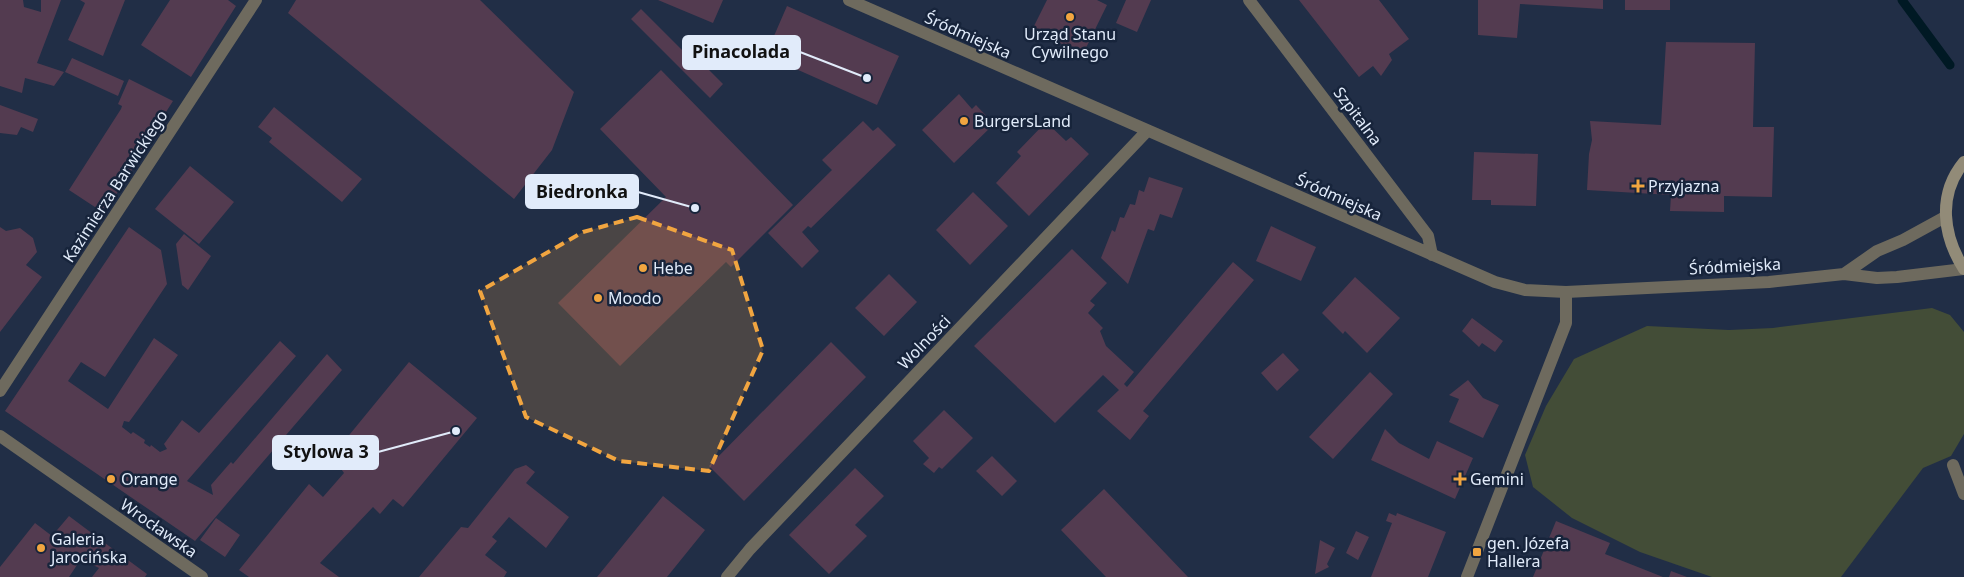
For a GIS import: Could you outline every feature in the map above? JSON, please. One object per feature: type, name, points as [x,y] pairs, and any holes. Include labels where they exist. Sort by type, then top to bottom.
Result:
[{"type":"main road","points":[[1964,162],[1957,170],[1948,193],[1945,217],[1947,235],[1954,253],[1964,269]]},
{"type":"street","name":"Kazimierza Barwickiego","points":[[0,390],[256,0]]},
{"type":"street","name":"Śródmiejska","points":[[849,0],[1432,255],[1495,282],[1525,290],[1566,292],[1768,282],[1844,274],[1877,278],[1964,269]]},
{"type":"street","name":"Szpitalna","points":[[1249,0],[1428,236],[1432,255]]},
{"type":"street","name":"Wolności","points":[[727,577],[750,549],[1147,131]]},
{"type":"street","name":"Śródmiejska","points":[[1844,274],[1877,251],[1903,240],[1945,217]]},
{"type":"street","points":[[1467,577],[1566,323],[1566,292]]},
{"type":"street","name":"Wrocławska","points":[[0,436],[202,577]]},
{"type":"street","points":[[1953,465],[1964,494]]},
{"type":"highlighted area","points":[[637,217],[732,250],[763,350],[709,471],[619,461],[526,417],[480,291],[583,232]]},
{"type":"green space","points":[[1932,308],[1950,315],[1964,332],[1964,434],[1951,456],[1923,468],[1841,577],[1712,577],[1640,552],[1572,518],[1533,487],[1525,455],[1546,406],[1574,359],[1647,326],[1729,330],[1773,328]]},
{"type":"building","points":[[0,0],[23,0],[24,7],[41,12],[41,0],[61,0],[37,63],[64,72],[54,86],[25,78],[22,93],[0,86]]},
{"type":"building","points":[[80,0],[125,0],[103,56],[68,40],[85,3]]},
{"type":"building","points":[[170,0],[228,0],[236,6],[191,77],[141,45]]},
{"type":"building","points":[[296,0],[480,0],[574,92],[552,150],[514,199],[288,13]]},
{"type":"building","points":[[658,0],[723,0],[713,23]]},
{"type":"building","name":"Urząd Stanu Cywilnego","points":[[1047,0],[1097,0],[1107,5],[1083,54],[1032,30]]},
{"type":"building","points":[[1126,0],[1151,0],[1137,32],[1116,23]]},
{"type":"building","points":[[1299,0],[1379,0],[1409,39],[1389,54],[1392,60],[1381,76],[1373,66],[1359,77]]},
{"type":"building","points":[[1478,0],[1603,0],[1603,9],[1520,4],[1517,38],[1478,35]]},
{"type":"building","points":[[1625,0],[1670,0],[1670,10],[1625,10]]},
{"type":"building","points":[[787,6],[899,56],[877,105],[796,69],[797,66],[767,52]]},
{"type":"building","points":[[641,9],[691,59],[694,55],[723,84],[710,98],[631,19]]},
{"type":"building","points":[[1666,42],[1755,43],[1753,127],[1774,127],[1772,197],[1724,196],[1724,212],[1670,211],[1671,195],[1587,190],[1589,154],[1592,140],[1590,121],[1661,125]]},
{"type":"building","points":[[72,58],[124,81],[118,96],[65,72]]},
{"type":"building","points":[[661,70],[793,205],[731,267],[726,262],[620,366],[558,303],[666,197],[600,129]]},
{"type":"building","points":[[129,79],[173,101],[159,123],[162,124],[104,213],[69,190],[121,109],[122,106],[118,104]]},
{"type":"building","points":[[959,94],[972,109],[976,105],[994,124],[954,163],[922,130]]},
{"type":"building","points":[[0,105],[38,119],[33,132],[21,127],[17,135],[0,133]]},
{"type":"building","points":[[274,107],[362,179],[342,202],[269,142],[272,138],[258,127]]},
{"type":"building","points":[[863,121],[873,131],[878,127],[896,145],[811,228],[808,226],[802,232],[819,251],[802,268],[768,233],[832,170],[822,160]]},
{"type":"building","points":[[1046,122],[1066,141],[1071,137],[1089,154],[1029,216],[996,183],[1021,156],[1017,152]]},
{"type":"building","points":[[1474,152],[1538,154],[1536,206],[1491,205],[1491,200],[1472,200]]},
{"type":"building","points":[[190,166],[234,202],[199,244],[155,209]]},
{"type":"building","points":[[1149,177],[1183,188],[1172,218],[1160,214],[1154,231],[1148,229],[1128,284],[1101,258],[1112,230],[1115,232],[1120,217],[1124,218],[1130,204],[1135,205],[1139,190],[1144,192]]},
{"type":"building","points":[[973,192],[1008,226],[970,265],[936,230]]},
{"type":"building","points":[[1271,226],[1316,247],[1301,281],[1256,261]]},
{"type":"building","points":[[0,227],[6,231],[20,228],[33,238],[37,252],[26,265],[42,277],[0,332]]},
{"type":"building","points":[[129,227],[161,250],[167,284],[105,377],[81,362],[68,381],[108,409],[154,338],[178,355],[129,422],[124,421],[122,427],[131,434],[133,432],[145,440],[144,443],[150,447],[151,445],[160,452],[167,449],[164,444],[182,420],[199,433],[280,341],[296,356],[187,481],[213,495],[211,485],[231,462],[233,464],[327,354],[342,370],[195,541],[5,411]]},
{"type":"building","points":[[184,234],[211,256],[188,290],[182,285],[176,244]]},
{"type":"building","points":[[1072,249],[1107,283],[1090,301],[1095,305],[1088,313],[1103,328],[1100,331],[1106,346],[1134,372],[1124,384],[1127,387],[1233,262],[1254,280],[1143,411],[1149,416],[1130,440],[1097,411],[1119,390],[1103,375],[1055,423],[974,346]]},
{"type":"building","points":[[889,274],[917,302],[884,336],[855,308]]},
{"type":"building","points":[[1355,277],[1400,318],[1367,353],[1345,331],[1343,334],[1322,313]]},
{"type":"building","points":[[1472,318],[1503,341],[1495,352],[1482,343],[1479,347],[1462,331]]},
{"type":"building","points":[[831,342],[866,377],[744,501],[709,466]]},
{"type":"building","points":[[1283,353],[1299,370],[1277,391],[1261,373]]},
{"type":"building","points":[[409,362],[477,418],[403,507],[393,499],[380,514],[373,507],[320,563],[339,577],[249,577],[239,570],[309,484],[323,497],[344,473],[332,456]]},
{"type":"building","points":[[1370,372],[1393,394],[1333,459],[1309,437]]},
{"type":"building","points":[[1468,380],[1483,398],[1499,405],[1483,438],[1449,422],[1459,399],[1449,395]]},
{"type":"building","points":[[944,410],[973,438],[942,469],[939,467],[934,473],[923,464],[929,458],[913,441]]},
{"type":"building","points":[[1385,429],[1399,443],[1429,459],[1437,441],[1473,458],[1455,499],[1371,460]]},
{"type":"building","points":[[992,456],[1017,481],[1002,496],[976,471]]},
{"type":"building","points":[[526,465],[535,472],[526,483],[569,517],[546,548],[509,517],[492,537],[497,541],[485,555],[507,572],[504,577],[419,577],[461,527],[468,528],[515,469]]},
{"type":"building","points":[[855,468],[884,496],[855,525],[867,536],[829,574],[789,535]]},
{"type":"building","points":[[1104,489],[1188,577],[1106,577],[1061,530]]},
{"type":"building","points":[[663,496],[705,530],[667,577],[597,577]]},
{"type":"building","points":[[1389,513],[1396,516],[1397,513],[1446,532],[1428,577],[1371,577],[1392,523],[1386,521]]},
{"type":"building","points":[[69,516],[147,574],[145,577],[92,577],[99,568],[81,559],[69,577],[0,577],[0,567],[35,523],[52,536]]},
{"type":"building","points":[[216,518],[240,535],[225,557],[200,540]]},
{"type":"building","points":[[1556,521],[1610,543],[1605,554],[1663,577],[1533,577]]},
{"type":"building","points":[[1356,531],[1369,537],[1358,560],[1346,553]]},
{"type":"building","points":[[1320,540],[1335,548],[1327,564],[1329,567],[1315,574]]},
{"type":"building","points":[[1671,571],[1687,577],[1669,577]]},
{"type":"waterway","points":[[1902,0],[1950,65]]},
{"type":"place","name":"Urząd Stanu Cywilnego","points":[[1070,17]]},
{"type":"place","name":"Pinacolada","points":[[867,78]]},
{"type":"place","name":"BurgersLand","points":[[964,121]]},
{"type":"place","name":"Przyjazna","points":[[1638,186]]},
{"type":"place","name":"Biedronka","points":[[695,208]]},
{"type":"place","name":"Hebe","points":[[643,268]]},
{"type":"place","name":"Moodo","points":[[598,298]]},
{"type":"place","name":"Stylowa 3","points":[[456,431]]},
{"type":"place","name":"Orange","points":[[111,479]]},
{"type":"place","name":"Gemini","points":[[1460,479]]},
{"type":"place","name":"Galeria Jarocińska","points":[[41,548]]},
{"type":"place","name":"gen. Józefa Hallera","points":[[1477,552]]}]
